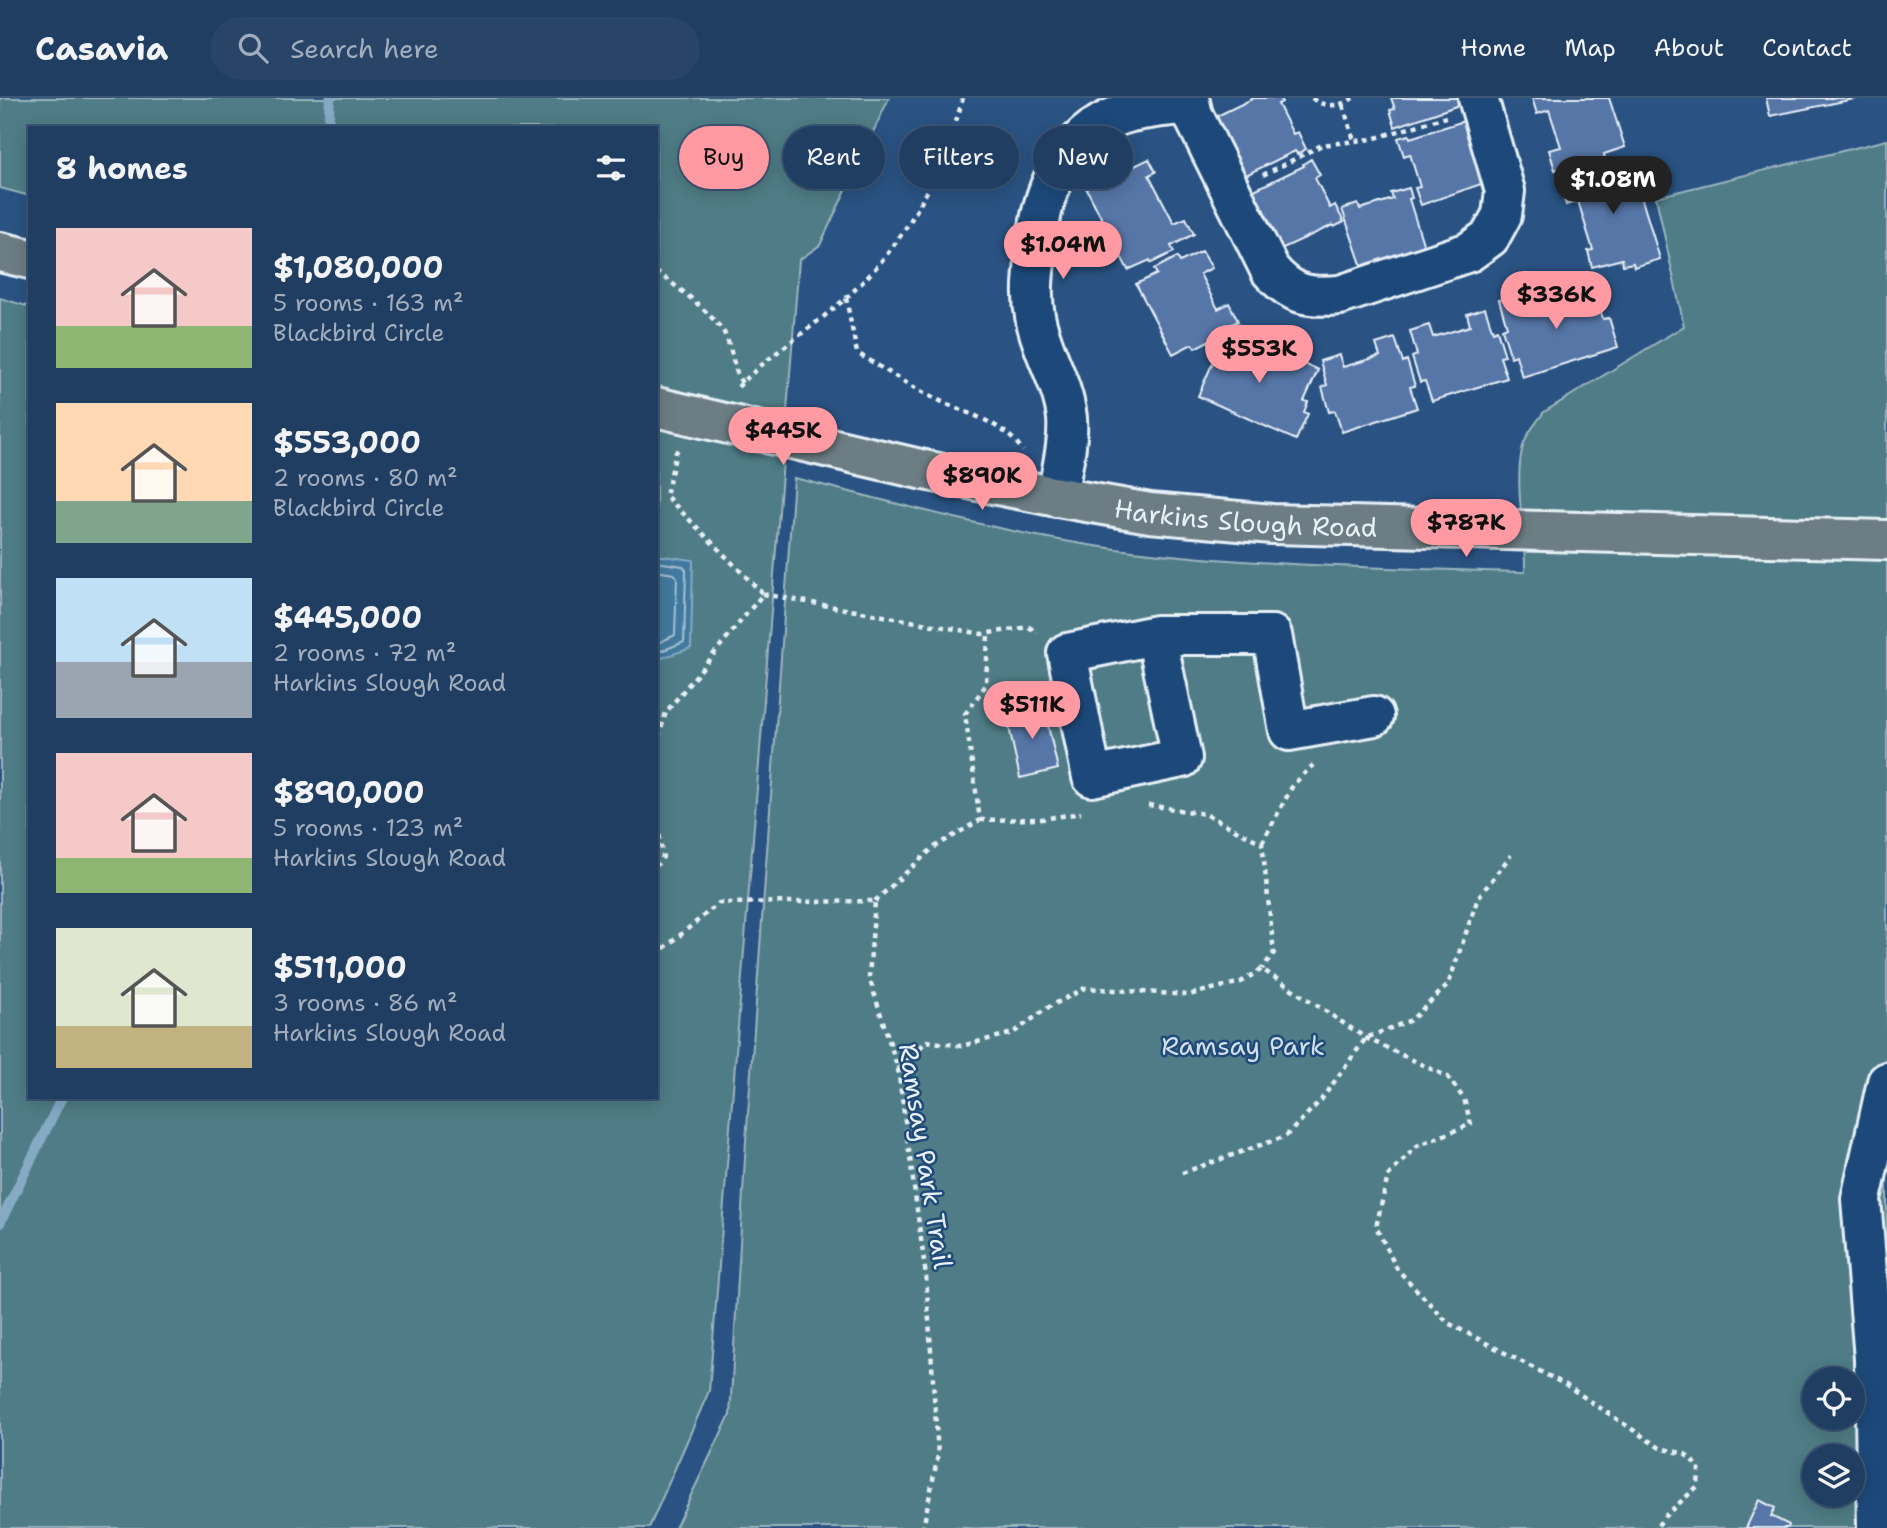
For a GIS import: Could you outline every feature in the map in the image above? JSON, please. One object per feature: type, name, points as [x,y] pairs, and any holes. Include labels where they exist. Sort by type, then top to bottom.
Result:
[{"type":"main road","points":[[0,252],[28,259]]},
{"type":"main road","name":"Harkins Slough Road","points":[[658,407],[924,470],[1054,497],[1150,513],[1272,524],[1887,540]]},
{"type":"street","points":[[1054,497],[1067,433],[1067,418],[1061,390],[1037,325],[1033,301],[1038,232],[1047,190],[1066,157],[1082,140],[1099,126],[1130,112],[1189,101],[1270,270],[1281,283],[1309,296],[1340,295],[1469,252],[1490,237],[1505,203],[1502,176],[1479,102]]},
{"type":"street","points":[[1156,635],[1182,758],[1093,777],[1067,653],[1156,635],[1272,635],[1289,731],[1374,716]]},
{"type":"street","points":[[1877,1528],[1874,1359],[1861,1199],[1887,1082]]},
{"type":"path","points":[[733,393],[846,298],[882,262],[908,227],[953,136],[963,98]]},
{"type":"path","points":[[1312,98],[1322,104],[1343,105],[1353,98]]},
{"type":"path","points":[[1231,191],[1322,145],[1372,139],[1479,102]]},
{"type":"path","points":[[1343,105],[1354,141]]},
{"type":"path","points":[[658,273],[684,291],[723,332],[735,371],[742,383]]},
{"type":"path","points":[[846,298],[857,353],[936,399],[986,420],[1007,435],[1017,443],[1054,497]]},
{"type":"path","points":[[685,442],[676,452],[666,496],[763,594],[988,633],[1029,627],[1067,653]]},
{"type":"path","points":[[658,740],[666,712],[763,594]]},
{"type":"path","points":[[980,820],[965,714],[986,685],[988,633]]},
{"type":"path","points":[[898,1069],[927,1041],[961,1046],[1013,1033],[1049,1007],[1085,988],[1188,995],[1241,982],[1262,969],[1274,953],[1262,843],[1293,785],[1317,762]]},
{"type":"path","points":[[1143,804],[1205,814],[1262,843]]},
{"type":"path","points":[[658,953],[719,903],[874,901],[933,848],[980,820],[1042,819],[1092,811]]},
{"type":"path","points":[[658,827],[663,857],[658,863]]},
{"type":"path","points":[[1182,1173],[1286,1136],[1321,1100],[1366,1038],[1411,1020],[1448,985],[1478,898],[1511,855]]},
{"type":"path","name":"Ramsay Park Trail","points":[[874,901],[869,977],[898,1069],[926,1276],[938,1455],[923,1528]]},
{"type":"path","points":[[1262,969],[1366,1038],[1448,1077],[1464,1098],[1471,1124],[1417,1146],[1388,1176],[1376,1227],[1397,1269],[1448,1323],[1566,1385],[1660,1448],[1685,1454],[1699,1468],[1698,1486],[1656,1528]]},
{"type":"green space","points":[[0,98],[889,98],[876,126],[783,126],[783,189],[846,189],[820,245],[799,260],[709,1391],[649,1528],[0,1528],[0,298],[28,306],[28,1099],[658,1099],[658,126],[28,126],[28,195],[0,188]]},
{"type":"green space","name":"Ramsay Park","points":[[1887,140],[1887,1528],[675,1528],[730,1415],[746,1141],[794,478],[1035,536],[1116,549],[1269,563],[1525,572],[1519,479],[1522,450],[1531,430],[1544,412],[1684,326],[1656,197]]},
{"type":"water","points":[[658,555],[693,560],[691,648],[658,659]]},
{"type":"building","points":[[1254,98],[1281,98],[1282,102],[1278,104],[1293,134],[1298,132],[1306,149],[1297,154],[1295,151],[1244,176],[1215,117]]},
{"type":"building","points":[[1391,98],[1457,98],[1459,105],[1395,127],[1390,110],[1395,109]]},
{"type":"building","points":[[1532,98],[1609,98],[1625,147],[1604,154],[1605,160],[1580,168],[1579,162],[1555,170],[1549,150],[1561,147],[1549,110],[1537,114]]},
{"type":"building","points":[[1766,98],[1859,98],[1770,116]]},
{"type":"building","points":[[1464,121],[1484,183],[1421,205],[1415,188],[1420,187],[1410,154],[1404,156],[1398,138],[1409,135],[1410,138]]},
{"type":"building","points":[[1149,159],[1156,172],[1149,175],[1174,223],[1186,218],[1194,234],[1171,246],[1174,252],[1128,270],[1087,189],[1133,189],[1133,167]]},
{"type":"building","points":[[1311,159],[1320,175],[1315,178],[1330,208],[1335,205],[1344,222],[1281,249],[1252,191],[1304,166],[1303,164]]},
{"type":"building","points":[[1631,163],[1660,259],[1634,267],[1633,263],[1623,265],[1622,259],[1592,267],[1588,251],[1593,250],[1578,201],[1566,205],[1560,184],[1584,177],[1582,173],[1608,165],[1610,169]]},
{"type":"building","points":[[1409,188],[1412,198],[1409,199],[1426,253],[1364,273],[1342,209],[1358,204],[1360,209],[1393,199],[1391,193]]},
{"type":"building","points":[[1202,251],[1212,268],[1200,274],[1218,309],[1229,303],[1238,321],[1216,332],[1218,336],[1195,348],[1192,344],[1173,354],[1136,284],[1157,274],[1154,269],[1177,257],[1180,262]]},
{"type":"building","points":[[1586,281],[1595,310],[1600,308],[1603,319],[1609,318],[1618,347],[1522,377],[1516,355],[1511,357],[1502,329],[1507,327],[1499,300],[1517,295],[1522,309],[1573,293],[1570,286]]},
{"type":"building","points":[[1485,308],[1493,332],[1497,330],[1505,356],[1500,357],[1507,378],[1432,401],[1425,381],[1420,382],[1412,357],[1417,355],[1410,331],[1429,325],[1433,337],[1470,326],[1467,314]]},
{"type":"building","points":[[1238,324],[1258,333],[1252,348],[1297,369],[1300,362],[1318,370],[1304,401],[1308,402],[1304,412],[1308,414],[1296,440],[1198,396],[1220,346],[1227,349]]},
{"type":"building","points":[[1395,338],[1403,362],[1407,360],[1415,386],[1410,387],[1417,408],[1342,432],[1335,411],[1329,412],[1322,387],[1327,385],[1320,361],[1339,355],[1343,367],[1380,356],[1376,344]]},
{"type":"building","points":[[1043,704],[1058,769],[1020,778],[1006,713]]},
{"type":"building","points":[[1759,1500],[1775,1508],[1771,1516],[1789,1525],[1788,1528],[1746,1528]]},
{"type":"waterway","points":[[328,126],[330,98]]},
{"type":"waterway","points":[[0,1223],[61,1099]]}]
